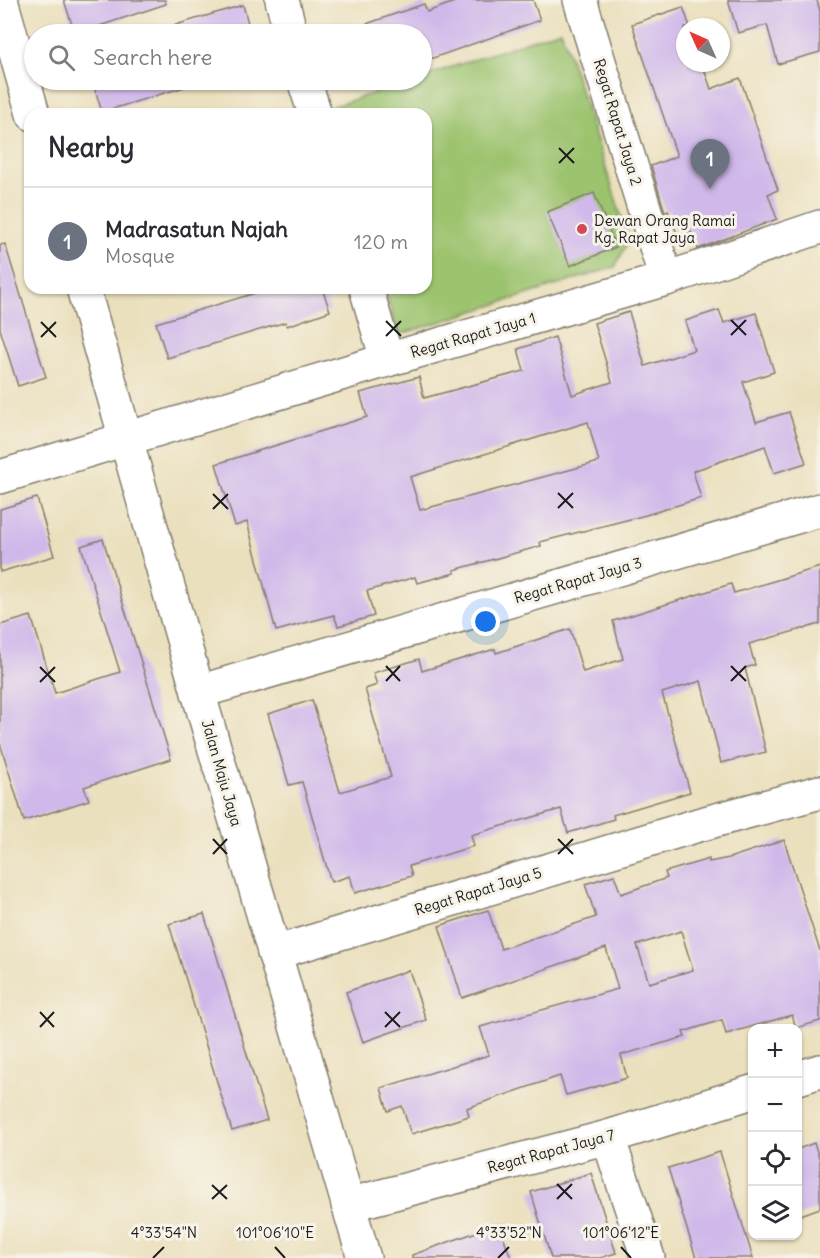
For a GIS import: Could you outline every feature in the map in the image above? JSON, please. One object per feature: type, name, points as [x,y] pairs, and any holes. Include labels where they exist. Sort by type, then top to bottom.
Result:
[{"type":"street","points":[[1,0],[24,82]]},
{"type":"street","points":[[282,0],[288,24]]},
{"type":"street","name":"Regat Rapat Jaya 2","points":[[580,0],[666,279]]},
{"type":"street","points":[[26,90],[31,108]]},
{"type":"street","points":[[307,90],[313,108]]},
{"type":"street","name":"Regat Rapat Jaya 1","points":[[0,477],[387,360],[666,279],[820,227]]},
{"type":"street","name":"Jalan Maju Jaya","points":[[84,294],[364,1258]]},
{"type":"street","points":[[368,294],[387,360]]},
{"type":"street","name":"Regat Rapat Jaya 3","points":[[198,692],[820,510]]},
{"type":"street","name":"Regat Rapat Jaya 5","points":[[274,953],[698,825],[820,792]]},
{"type":"street","points":[[802,1077],[820,1071]]},
{"type":"street","name":"Regat Rapat Jaya 7","points":[[348,1205],[608,1137],[748,1094]]},
{"type":"street","points":[[608,1137],[648,1258]]},
{"type":"green space","points":[[561,30],[629,240],[615,267],[398,335],[386,294],[432,294],[432,108],[328,108],[383,90],[432,90],[432,74]]},
{"type":"building","points":[[64,0],[165,0],[166,4],[105,24],[72,24]]},
{"type":"building","points":[[460,0],[533,0],[540,20],[432,58],[432,24],[366,24],[424,4],[427,12]]},
{"type":"building","points":[[728,0],[817,0],[820,11],[820,52],[778,64],[767,25],[738,33]]},
{"type":"building","points":[[243,5],[248,24],[179,24]]},
{"type":"building","points":[[683,7],[687,18],[676,18],[676,72],[705,72],[711,89],[740,78],[778,190],[768,194],[777,219],[698,249],[691,232],[678,236],[668,211],[665,212],[651,166],[677,156],[632,24]]},
{"type":"building","points":[[95,90],[175,90],[115,108],[101,108]]},
{"type":"building","name":"Dewan Orang Ramai Kg. Rapat Jaya","points":[[594,193],[616,247],[570,266],[547,212]]},
{"type":"building","points":[[5,244],[46,377],[18,386],[0,329],[0,245]]},
{"type":"building","points":[[252,294],[324,294],[330,311],[287,326],[286,322],[167,358],[156,323]]},
{"type":"building","points":[[719,310],[724,323],[756,313],[774,372],[743,382],[756,422],[789,412],[806,463],[774,473],[765,446],[693,471],[701,498],[646,515],[540,542],[541,546],[454,570],[455,573],[417,583],[415,577],[367,591],[374,616],[338,626],[334,615],[276,631],[247,522],[235,526],[216,464],[367,417],[360,393],[419,377],[424,398],[524,371],[518,349],[555,337],[572,395],[612,382],[594,323],[629,312],[645,366],[694,350],[685,321]],"holes":[[[588,422],[599,462],[420,510],[410,477]]]},
{"type":"building","points":[[37,498],[54,556],[0,572],[0,509]]},
{"type":"building","points":[[103,539],[171,759],[84,787],[89,800],[24,821],[0,743],[0,625],[31,616],[55,693],[120,672],[81,546]]},
{"type":"building","points":[[820,567],[820,624],[749,644],[755,665],[745,668],[766,752],[721,763],[701,681],[662,693],[690,792],[613,815],[614,819],[568,833],[561,809],[471,835],[474,846],[409,866],[412,876],[355,893],[350,876],[331,882],[302,782],[289,785],[268,714],[312,700],[340,792],[391,777],[365,689],[377,685],[373,673],[419,659],[422,671],[495,649],[496,653],[570,629],[583,672],[623,659],[613,621],[731,584],[734,593]]},
{"type":"building","points":[[784,840],[820,951],[820,1021],[802,1026],[802,1024],[795,1024],[792,1015],[761,1024],[748,1024],[748,1028],[726,1034],[722,1020],[683,1032],[685,1037],[621,1055],[627,1078],[566,1095],[560,1076],[467,1108],[469,1116],[411,1134],[402,1106],[388,1111],[381,1088],[489,1055],[480,1027],[618,989],[606,948],[462,998],[439,926],[488,910],[501,949],[596,917],[585,884],[614,875],[621,894],[667,878],[665,872],[709,859],[709,862]],"holes":[[[681,931],[693,970],[649,983],[637,945]]]},
{"type":"building","points":[[204,914],[267,1120],[232,1131],[169,924]]},
{"type":"building","points":[[409,970],[426,1020],[363,1042],[346,992]]},
{"type":"building","points":[[814,1143],[820,1160],[820,1208],[802,1215],[802,1186],[802,1148]]},
{"type":"building","points":[[720,1152],[753,1258],[696,1258],[668,1168]]},
{"type":"building","points":[[591,1173],[616,1253],[600,1258],[551,1258],[531,1192]]},
{"type":"building","points":[[499,1224],[511,1258],[412,1258],[412,1255]]},
{"type":"place","name":"Madrasatun Najah","points":[[710,189]]},
{"type":"place","name":"Dewan Orang Ramai Kg. Rapat Jaya","points":[[582,229]]}]
